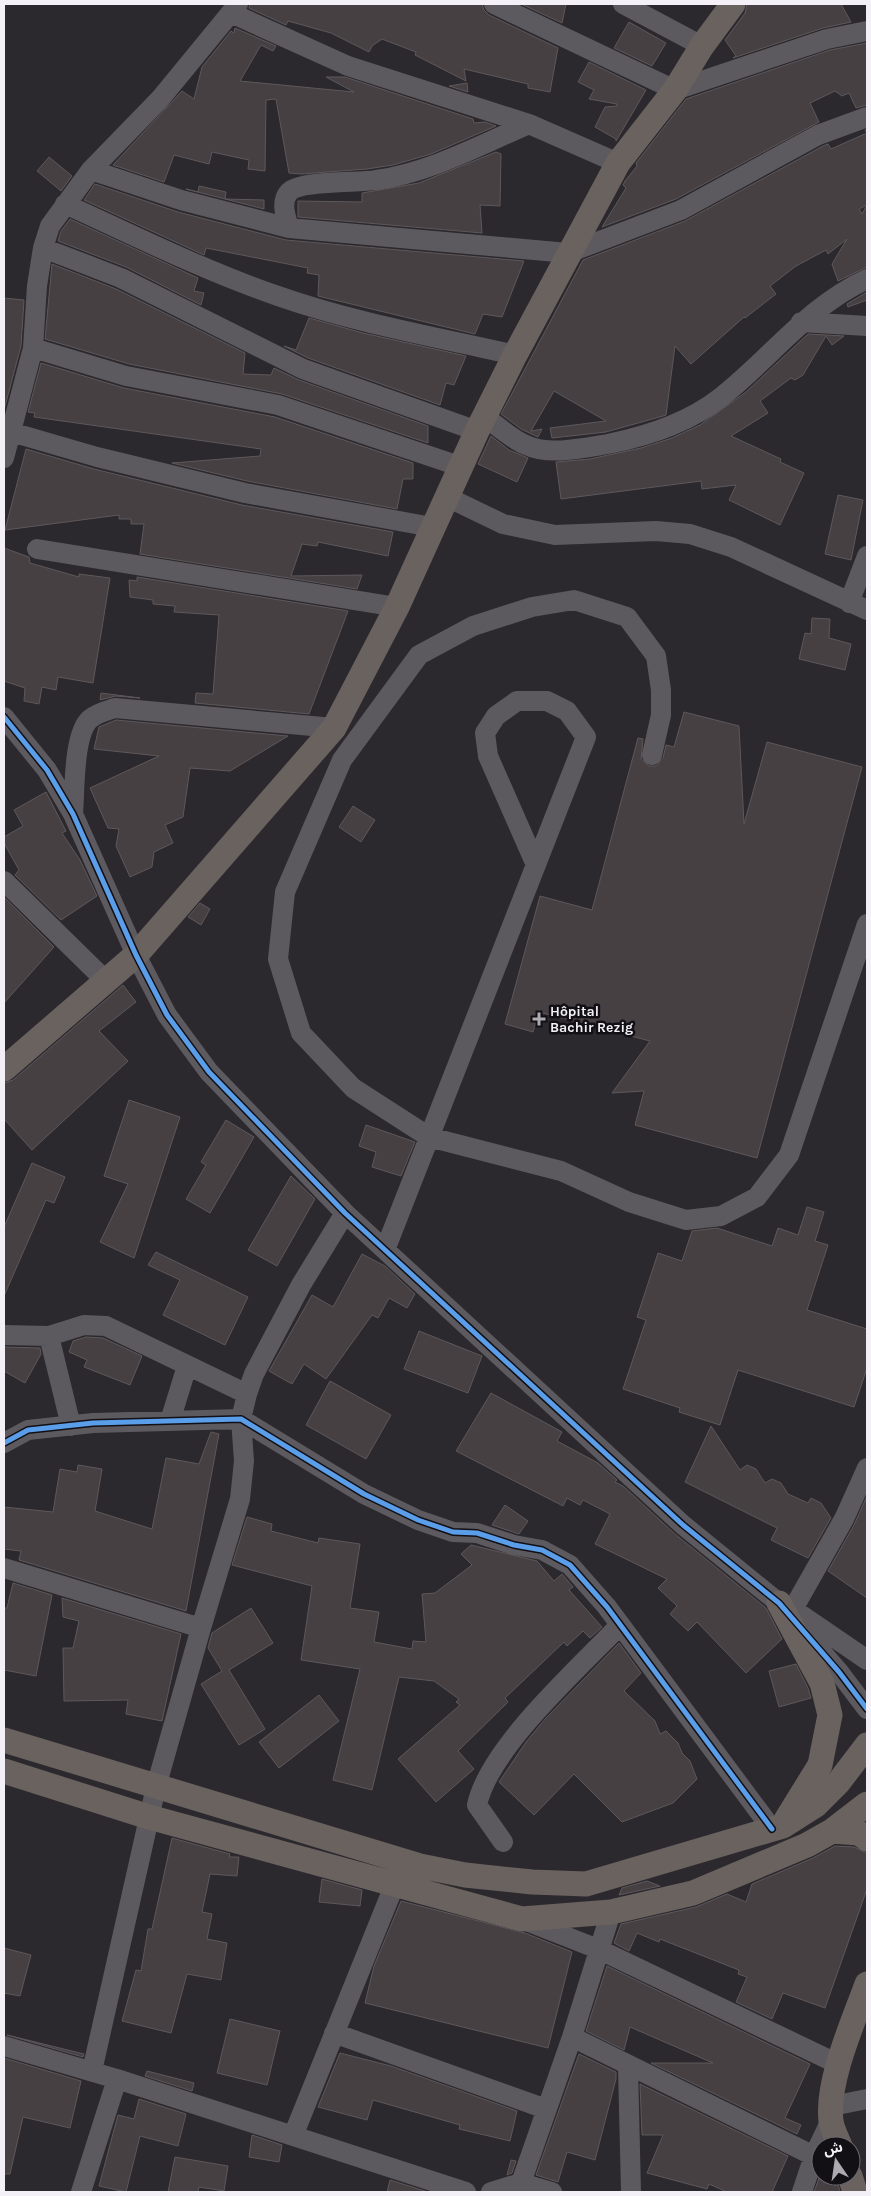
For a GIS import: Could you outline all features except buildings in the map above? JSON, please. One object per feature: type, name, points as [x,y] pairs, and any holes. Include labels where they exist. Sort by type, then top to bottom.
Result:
[{"type":"main road","points":[[6,1064],[136,955],[334,728],[397,606],[432,527],[514,355],[568,253],[618,163],[676,90],[702,46],[733,4]]},
{"type":"main road","points":[[777,1828],[820,1765],[830,1716],[822,1683],[786,1606]]},
{"type":"main road","points":[[4,1740],[420,1866],[465,1875],[532,1882],[586,1884],[777,1828],[816,1805],[838,1783],[867,1745]]},
{"type":"main road","points":[[4,1771],[150,1817],[394,1886],[487,1908],[522,1919],[611,1912],[693,1892],[807,1845],[832,1831],[867,1804]]},
{"type":"main road","points":[[832,1831],[859,1833],[867,1839]]},
{"type":"main road","points":[[837,2136],[831,2113],[838,2064],[867,1984]]},
{"type":"street","points":[[494,4],[676,90],[827,39],[867,31]]},
{"type":"street","points":[[623,4],[702,46]]},
{"type":"street","points":[[4,458],[33,348],[37,286],[43,248],[50,226],[91,170],[160,99],[234,8],[348,66],[530,124],[618,163]]},
{"type":"street","points":[[91,170],[181,200],[289,228],[568,253],[681,210],[818,135],[867,117]]},
{"type":"street","points":[[289,228],[284,212],[285,198],[295,188],[319,184],[375,180],[406,174],[453,157],[530,124]]},
{"type":"street","points":[[65,204],[211,270],[278,296],[353,318],[514,355]]},
{"type":"street","points":[[43,248],[121,278],[303,369],[481,424],[526,446],[550,450],[586,448],[639,438],[676,424],[720,398],[801,322],[844,289],[867,279]]},
{"type":"street","points":[[801,322],[867,326]]},
{"type":"street","points":[[33,348],[126,376],[278,405],[462,467]]},
{"type":"street","points":[[11,432],[98,457],[245,493],[432,527]]},
{"type":"street","points":[[447,497],[503,524],[555,535],[656,531],[690,534],[746,553],[858,606],[867,556]]},
{"type":"street","points":[[37,549],[397,606]]},
{"type":"street","points":[[652,755],[661,715],[661,690],[656,656],[627,617],[574,600],[532,607],[473,626],[419,655],[342,760],[285,892],[278,959],[301,1033],[353,1088],[429,1137],[562,1171],[629,1202],[686,1220],[721,1216],[757,1197],[789,1155],[867,924]]},
{"type":"street","points":[[385,1250],[586,738],[567,711],[547,701],[517,701],[496,716],[485,733],[488,756],[536,865]]},
{"type":"street","points":[[73,814],[78,746],[89,720],[98,713],[115,708],[334,728]]},
{"type":"street","points":[[4,718],[47,770],[73,814],[136,955],[166,1015],[209,1072],[345,1213],[683,1525],[786,1606],[867,1660]]},
{"type":"street","points":[[4,881],[105,980]]},
{"type":"street","points":[[92,2070],[156,1787],[240,1500],[244,1461],[241,1419],[247,1394],[254,1374],[297,1293],[345,1213]]},
{"type":"street","points":[[4,1335],[49,1336],[84,1325],[106,1326],[247,1394]]},
{"type":"street","points":[[49,1336],[71,1426]]},
{"type":"street","points":[[170,1421],[187,1366]]},
{"type":"street","points":[[4,1443],[28,1430],[71,1426],[241,1419],[364,1494],[418,1520],[453,1532],[477,1533],[514,1545],[542,1550],[570,1565],[620,1625],[777,1828]]},
{"type":"street","points":[[786,1606],[844,1519],[867,1468]]},
{"type":"street","points":[[4,1568],[201,1628]]},
{"type":"street","points":[[786,1606],[867,1709]]},
{"type":"street","points":[[503,1842],[477,1805],[481,1788],[494,1766],[524,1726],[620,1625]]},
{"type":"street","points":[[293,2136],[394,1886]]},
{"type":"street","points":[[521,2183],[572,2037],[611,1912]]},
{"type":"street","points":[[522,1919],[598,1950],[838,2064]]},
{"type":"street","points":[[334,2033],[546,2109]]},
{"type":"street","points":[[572,2037],[811,2155]]},
{"type":"street","points":[[4,2046],[92,2070],[466,2192]]},
{"type":"street","points":[[628,2066],[631,2192]]},
{"type":"street","points":[[81,2192],[117,2078]]},
{"type":"street","points":[[822,2136],[831,2113],[867,2099]]},
{"type":"street","points":[[802,2192],[811,2165]]},
{"type":"street","points":[[491,2192],[521,2183],[552,2192]]},
{"type":"cycle path","points":[[4,717],[47,770],[73,814],[136,955],[167,1015],[209,1072],[345,1213],[683,1525],[779,1603],[839,1672],[867,1709]]},
{"type":"cycle path","points":[[4,1443],[28,1430],[93,1423],[241,1419],[364,1494],[418,1520],[453,1532],[477,1533],[514,1545],[542,1550],[570,1565],[607,1607],[772,1829]]},
{"type":"place","name":"Hôpital Bachir Rezig","points":[[539,1019]]}]
